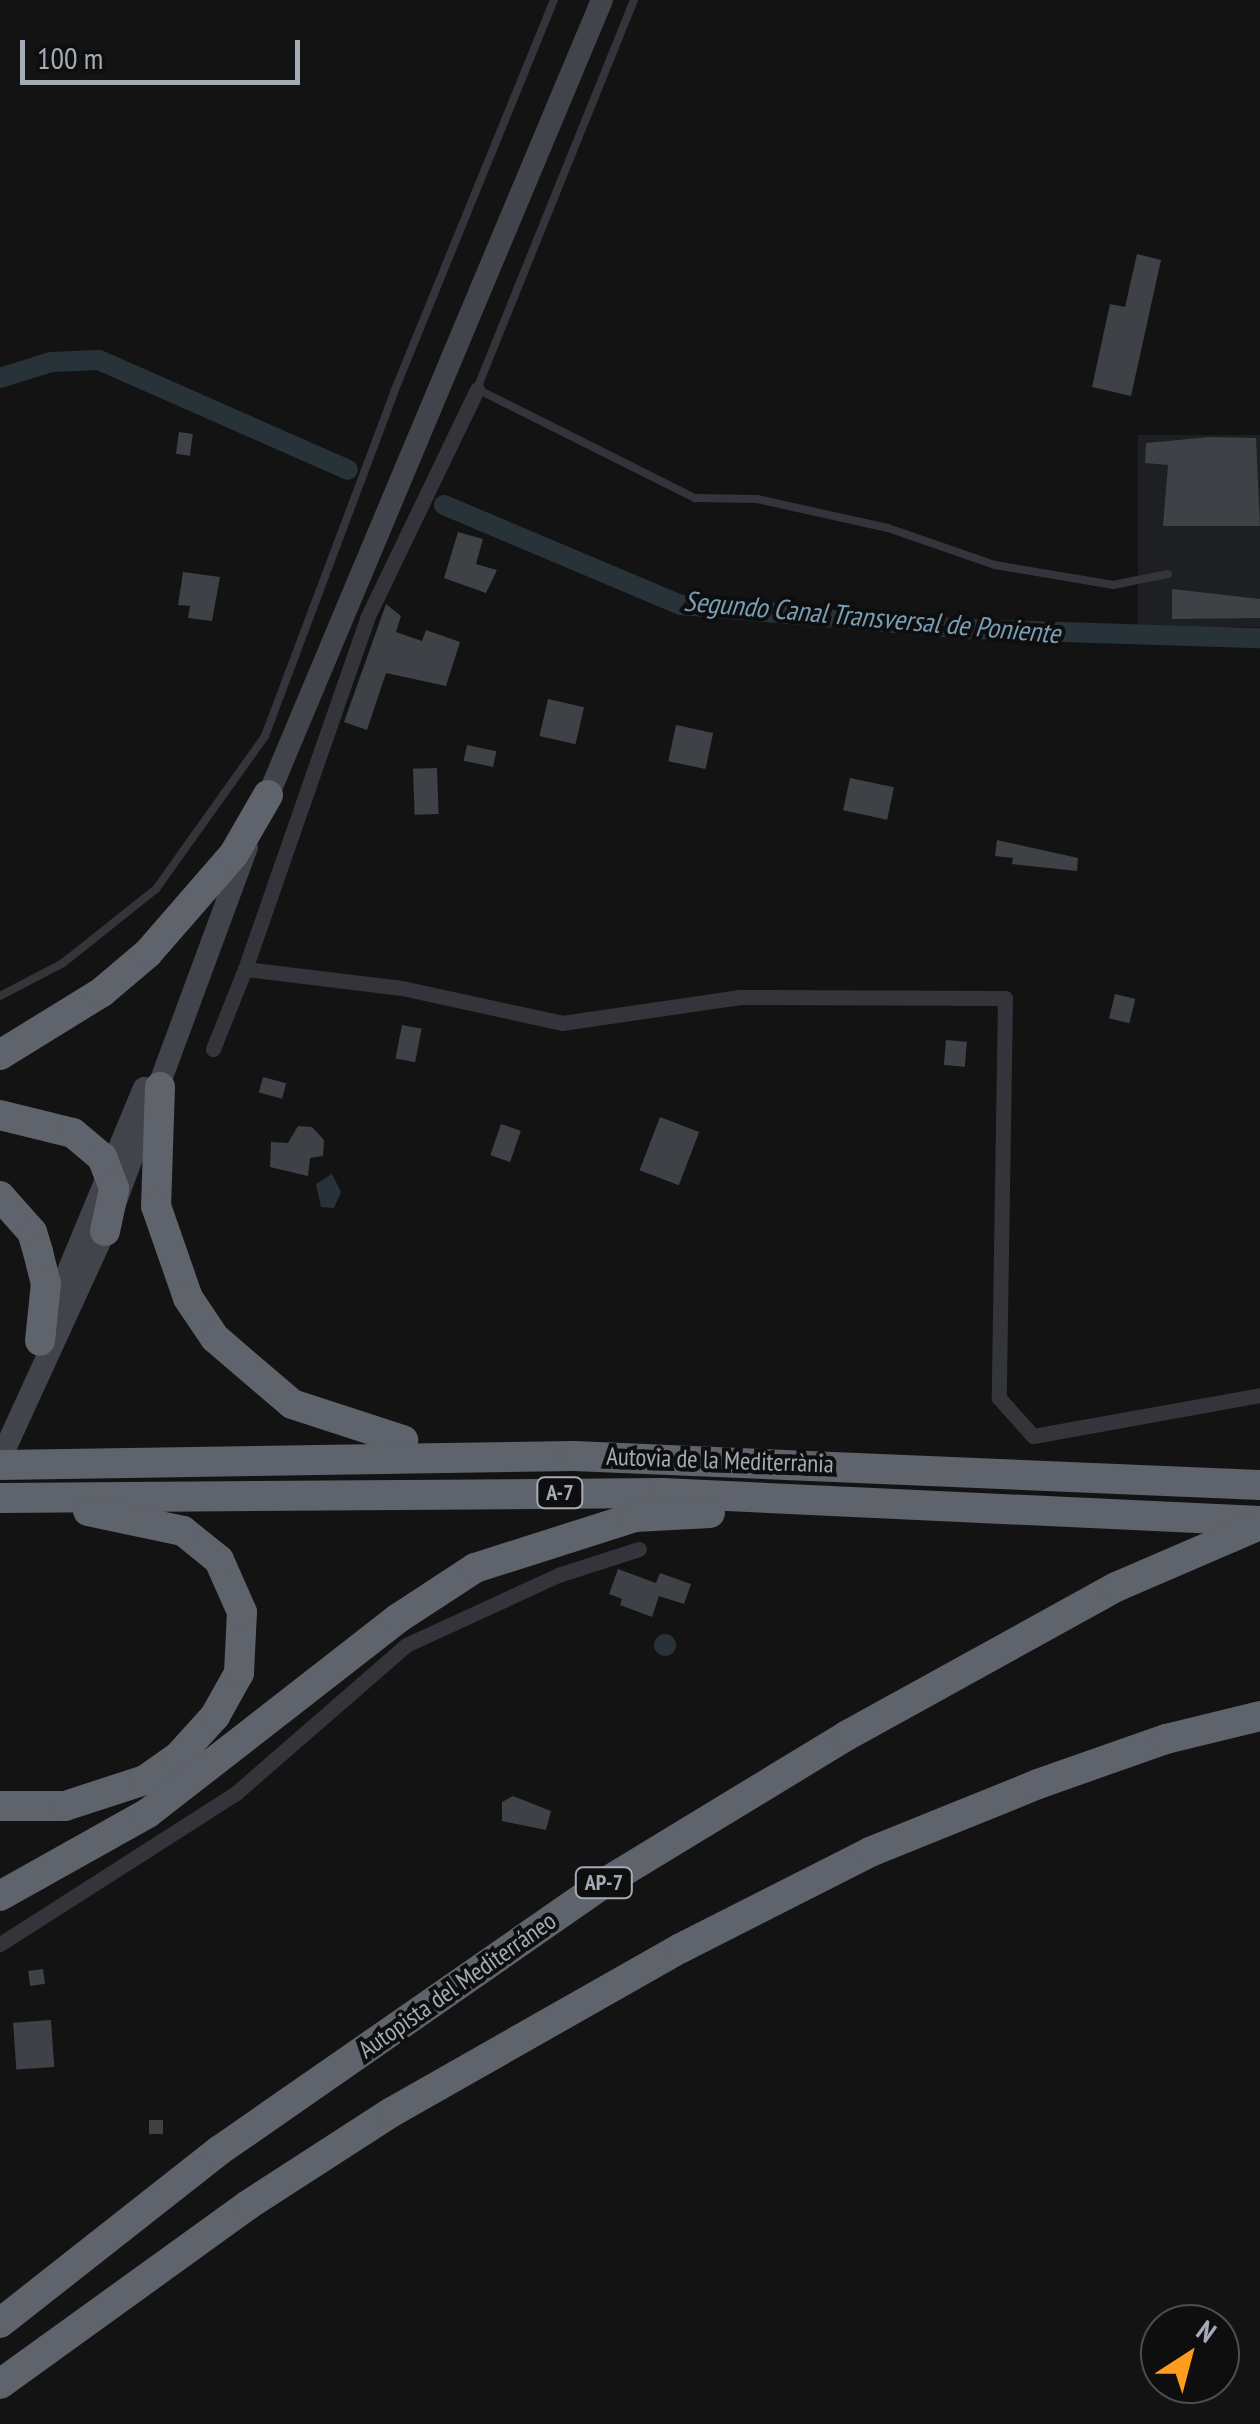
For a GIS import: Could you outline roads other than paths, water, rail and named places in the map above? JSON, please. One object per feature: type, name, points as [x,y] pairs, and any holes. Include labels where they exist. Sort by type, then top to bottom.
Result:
[{"type":"highway","points":[[0,1055],[102,992],[148,953],[234,854],[268,794]]},
{"type":"highway","points":[[160,1087],[156,1206],[188,1298],[215,1338],[292,1404],[402,1440]]},
{"type":"highway","points":[[0,1115],[72,1133],[102,1157],[114,1189],[105,1231]]},
{"type":"highway","points":[[0,1196],[32,1232],[38,1252],[46,1284],[40,1341]]},
{"type":"highway","points":[[54,1456],[402,1440],[526,1443],[574,1456]]},
{"type":"highway","name":"Autovia de la Mediterrània","points":[[0,1457],[574,1456],[1255,1485]]},
{"type":"highway","name":"Autovia de la Mediterrània","points":[[0,1498],[36,1505],[664,1493],[1080,1510],[1260,1523]]},
{"type":"highway","points":[[0,1896],[148,1813],[425,1598],[474,1568],[635,1517],[846,1515],[887,1502]]},
{"type":"highway","points":[[0,1514],[36,1505],[182,1530],[219,1560],[242,1612],[244,1638],[238,1673],[221,1706],[177,1758],[146,1780],[65,1806],[0,1806]]},
{"type":"highway","name":"Autopista del Mediterráneo","points":[[0,2322],[220,2150],[606,1882],[846,1736],[1099,1597],[1260,1523]]},
{"type":"highway","points":[[0,2384],[248,2205],[392,2112],[681,1948],[870,1852],[1038,1784],[1166,1739],[1260,1716]]},
{"type":"street","points":[[0,1457],[40,1341],[108,1175],[174,1032],[268,794],[602,0]]},
{"type":"street","points":[[214,1049],[366,618],[476,389]]},
{"type":"street","points":[[245,969],[402,988],[562,1023],[740,997],[1005,998],[999,1398],[1033,1436],[1260,1395]]},
{"type":"street","points":[[0,1457],[105,1231],[160,1087],[174,1032]]},
{"type":"street","points":[[0,1944],[236,1794],[406,1645],[558,1574],[638,1549]]},
{"type":"lane","points":[[0,996],[63,963],[156,890],[265,736],[394,392],[554,0]]},
{"type":"lane","points":[[634,0],[476,389],[695,498],[758,499],[888,528],[995,565],[1113,585],[1168,574]]},
{"type":"waterway","name":"Segundo Canal Transversal de Poniente","points":[[0,378],[51,362],[99,360],[348,470]]},
{"type":"waterway","name":"Segundo Canal Transversal de Poniente","points":[[444,505],[681,605],[969,629],[1260,638]]}]
